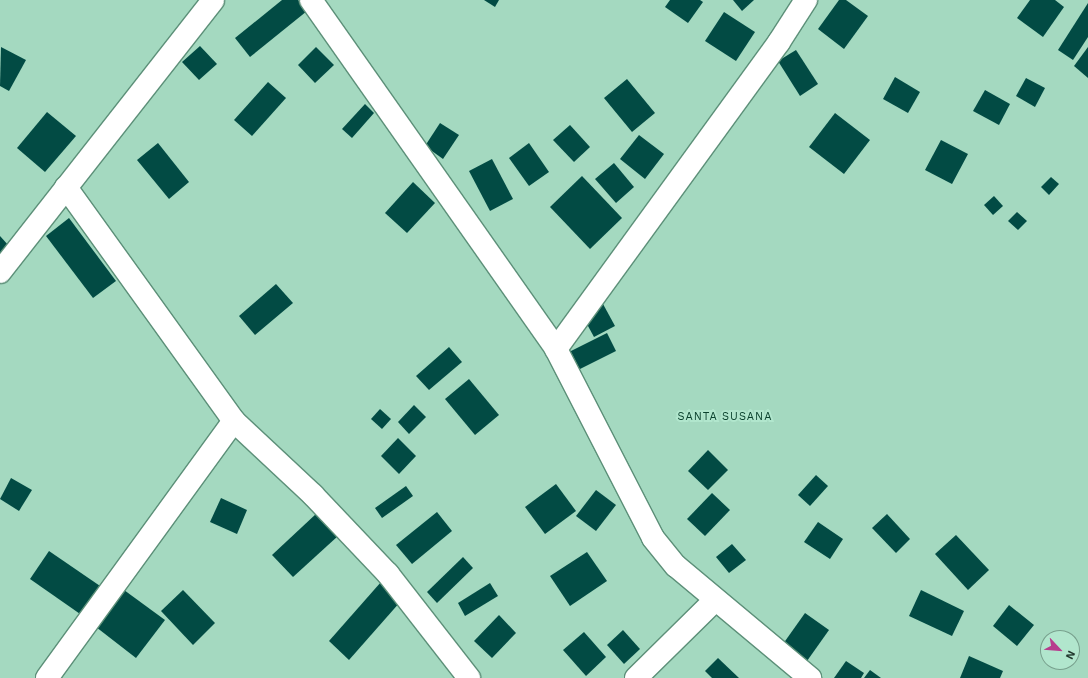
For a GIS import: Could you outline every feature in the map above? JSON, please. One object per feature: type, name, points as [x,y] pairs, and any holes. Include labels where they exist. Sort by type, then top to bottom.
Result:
[{"type":"street","points":[[0,272],[213,0]]},
{"type":"street","points":[[311,0],[556,349],[653,538],[676,566],[810,678]]},
{"type":"street","points":[[556,349],[779,42],[806,0]]},
{"type":"street","points":[[66,187],[234,421],[313,495],[388,574],[469,678]]},
{"type":"street","points":[[47,678],[234,421]]},
{"type":"street","points":[[636,678],[715,600]]},
{"type":"building","points":[[282,0],[298,0],[307,11],[250,57],[235,38]]},
{"type":"building","points":[[484,0],[499,0],[495,7]]},
{"type":"building","points":[[670,0],[700,0],[703,2],[688,23],[665,7]]},
{"type":"building","points":[[733,0],[754,0],[742,11]]},
{"type":"building","points":[[839,0],[846,0],[868,16],[844,49],[818,29]]},
{"type":"building","points":[[1030,0],[1055,0],[1064,7],[1043,37],[1017,18]]},
{"type":"building","points":[[1088,3],[1088,37],[1073,60],[1058,50]]},
{"type":"building","points":[[724,12],[755,32],[736,61],[705,41]]},
{"type":"building","points":[[200,46],[217,64],[199,80],[182,62]]},
{"type":"building","points":[[1,47],[26,60],[9,91],[0,86]]},
{"type":"building","points":[[316,47],[334,65],[315,83],[298,65]]},
{"type":"building","points":[[1088,47],[1088,78],[1074,66]]},
{"type":"building","points":[[796,50],[818,84],[800,96],[778,61]]},
{"type":"building","points":[[895,77],[920,92],[908,113],[883,99]]},
{"type":"building","points":[[1026,78],[1045,88],[1035,107],[1016,96]]},
{"type":"building","points":[[627,79],[655,113],[632,132],[604,98]]},
{"type":"building","points":[[268,82],[286,98],[252,136],[234,120]]},
{"type":"building","points":[[985,90],[1010,104],[999,125],[973,111]]},
{"type":"building","points":[[365,104],[374,113],[352,138],[342,129]]},
{"type":"building","points":[[47,112],[76,136],[45,172],[17,148]]},
{"type":"building","points":[[835,113],[870,140],[844,174],[809,147]]},
{"type":"building","points":[[440,123],[459,135],[443,159],[425,146]]},
{"type":"building","points":[[570,125],[590,147],[574,162],[553,140]]},
{"type":"building","points":[[639,135],[664,154],[645,179],[620,159]]},
{"type":"building","points":[[941,140],[968,154],[952,184],[925,170]]},
{"type":"building","points":[[158,143],[189,182],[169,199],[137,160]]},
{"type":"building","points":[[529,143],[549,172],[529,186],[509,158]]},
{"type":"building","points":[[492,159],[513,199],[490,211],[469,171]]},
{"type":"building","points":[[614,163],[634,187],[616,203],[595,179]]},
{"type":"building","points":[[582,176],[622,218],[590,249],[550,207]]},
{"type":"building","points":[[1051,177],[1059,184],[1049,195],[1041,187]]},
{"type":"building","points":[[413,182],[435,203],[407,233],[385,213]]},
{"type":"building","points":[[994,196],[1003,206],[993,215],[984,205]]},
{"type":"building","points":[[1017,212],[1027,221],[1018,230],[1008,221]]},
{"type":"building","points":[[69,218],[116,281],[93,298],[46,236]]},
{"type":"building","points":[[0,236],[9,246],[0,255]]},
{"type":"building","points":[[276,284],[293,303],[255,335],[239,316]]},
{"type":"building","points":[[603,304],[615,326],[594,337],[582,315]]},
{"type":"building","points":[[607,333],[616,351],[578,370],[569,352]]},
{"type":"building","points":[[449,347],[462,362],[429,390],[416,376]]},
{"type":"building","points":[[469,379],[499,415],[475,435],[445,399]]},
{"type":"building","points":[[414,405],[426,417],[409,434],[398,422]]},
{"type":"building","points":[[380,409],[391,419],[382,429],[371,419]]},
{"type":"building","points":[[398,438],[416,456],[399,474],[381,456]]},
{"type":"building","points":[[708,450],[728,470],[708,490],[688,471]]},
{"type":"building","points":[[816,475],[828,486],[810,506],[798,495]]},
{"type":"building","points":[[11,478],[32,490],[19,511],[0,499]]},
{"type":"building","points":[[556,484],[576,511],[545,534],[525,507]]},
{"type":"building","points":[[406,486],[413,496],[382,518],[375,508]]},
{"type":"building","points":[[596,490],[616,505],[596,531],[576,516]]},
{"type":"building","points":[[712,493],[730,510],[705,536],[687,519]]},
{"type":"building","points":[[221,498],[247,510],[237,534],[210,522]]},
{"type":"building","points":[[437,512],[452,531],[412,564],[396,545]]},
{"type":"building","points":[[317,513],[338,536],[293,577],[272,555]]},
{"type":"building","points":[[887,514],[910,539],[896,553],[872,528]]},
{"type":"building","points":[[818,522],[843,539],[830,559],[804,542]]},
{"type":"building","points":[[956,535],[989,570],[968,590],[935,554]]},
{"type":"building","points":[[732,544],[746,560],[729,573],[716,557]]},
{"type":"building","points":[[49,551],[103,588],[83,616],[30,579]]},
{"type":"building","points":[[587,552],[607,581],[570,606],[550,576]]},
{"type":"building","points":[[463,557],[473,568],[437,603],[427,592]]},
{"type":"building","points":[[381,582],[401,601],[349,660],[329,641]]},
{"type":"building","points":[[490,583],[498,596],[465,616],[458,603]]},
{"type":"building","points":[[124,590],[165,620],[136,658],[96,627]]},
{"type":"building","points":[[183,590],[215,623],[193,645],[161,611]]},
{"type":"building","points":[[921,590],[964,611],[952,636],[909,616]]},
{"type":"building","points":[[1009,605],[1034,625],[1017,646],[993,626]]},
{"type":"building","points":[[805,613],[829,630],[807,661],[783,644]]},
{"type":"building","points":[[499,615],[516,633],[492,658],[474,641]]},
{"type":"building","points":[[623,630],[640,649],[624,664],[607,645]]},
{"type":"building","points":[[584,632],[606,657],[586,676],[563,650]]},
{"type":"building","points":[[969,656],[1003,671],[1000,678],[960,678]]},
{"type":"building","points":[[718,658],[739,678],[712,678],[705,671]]},
{"type":"building","points":[[846,661],[864,673],[861,678],[834,678]]},
{"type":"building","points":[[870,670],[881,678],[864,678]]},
{"type":"district","name":"SANTA SUSANA","points":[[725,417]]}]
